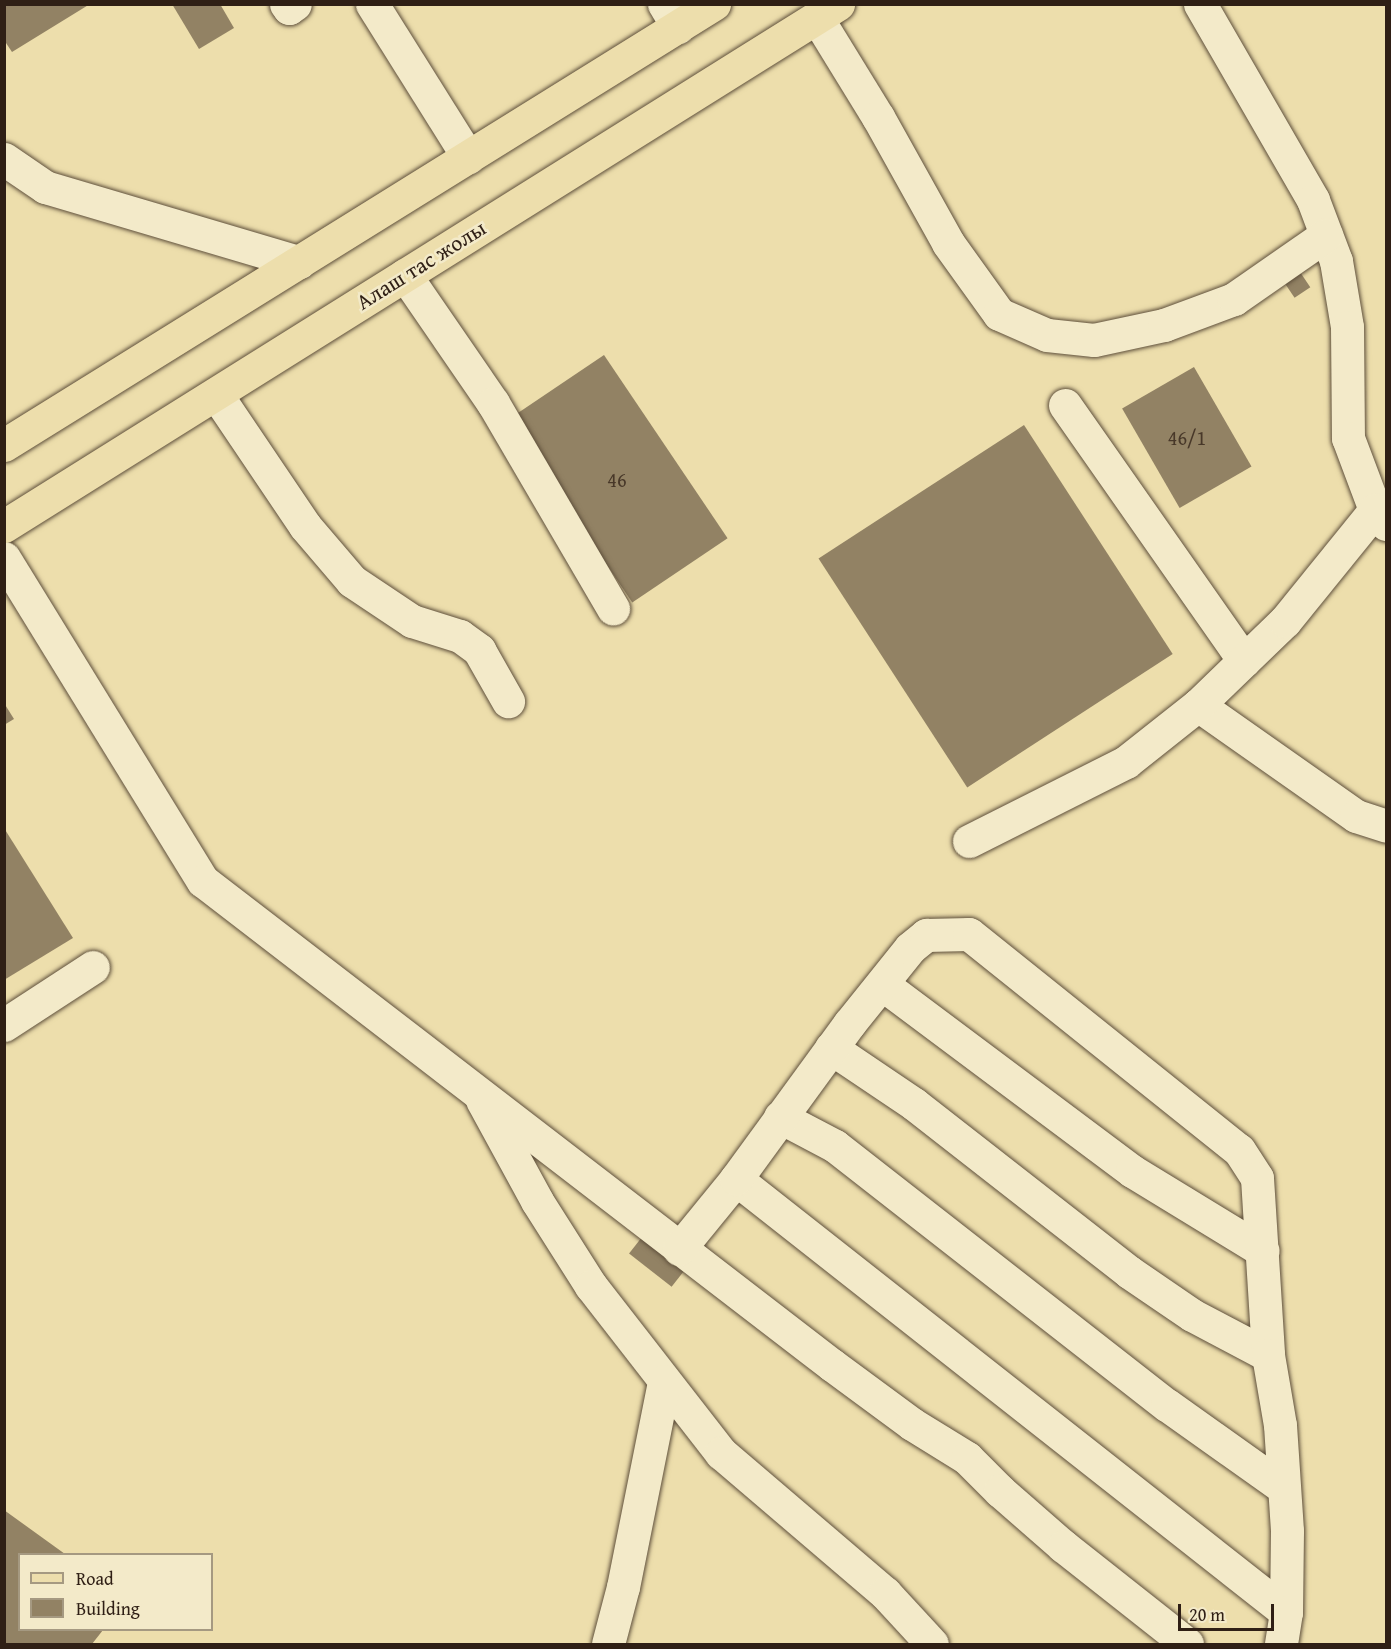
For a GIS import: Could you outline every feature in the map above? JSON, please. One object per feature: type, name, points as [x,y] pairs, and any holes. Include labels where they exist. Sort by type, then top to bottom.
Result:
[{"type":"main road","points":[[4,445],[468,158],[671,16],[714,4]]},
{"type":"main road","name":"Алаш тас жолы","points":[[4,526],[827,11]]},
{"type":"lane","points":[[286,4],[289,9],[295,4]]},
{"type":"lane","points":[[372,4],[468,158]]},
{"type":"lane","points":[[969,841],[1126,762],[1198,705],[1244,661],[1285,621],[1381,517],[1348,438],[1347,327],[1336,261],[1313,200],[1200,4]]},
{"type":"lane","points":[[827,11],[878,117],[948,243],[999,314],[1047,335],[1094,340],[1164,324],[1234,299],[1326,235]]},
{"type":"lane","points":[[4,159],[45,187],[299,262]]},
{"type":"lane","points":[[405,275],[493,404],[613,608]]},
{"type":"lane","points":[[216,394],[306,526],[352,581],[412,621],[460,636],[479,650],[508,701]]},
{"type":"lane","points":[[1065,405],[1244,661]]},
{"type":"lane","points":[[4,558],[203,881],[475,1088],[679,1249],[903,1418],[967,1458],[1000,1491],[1063,1546],[1187,1644]]},
{"type":"lane","points":[[1198,705],[1356,816],[1386,826]]},
{"type":"lane","points":[[679,1249],[736,1179],[831,1048],[910,948],[926,935],[969,934],[1239,1150],[1257,1178],[1268,1355],[1280,1425],[1284,1488],[1286,1612],[1281,1644]]},
{"type":"lane","points":[[4,1025],[93,967]]},
{"type":"lane","points":[[882,984],[1132,1171],[1263,1251]]},
{"type":"lane","points":[[831,1048],[914,1104],[1129,1272],[1192,1316],[1268,1355]]},
{"type":"lane","points":[[475,1088],[537,1201],[591,1286],[721,1453],[885,1593],[932,1644]]},
{"type":"lane","points":[[780,1117],[835,1146],[1167,1405],[1284,1488]]},
{"type":"lane","points":[[736,1179],[1286,1612]]},
{"type":"lane","points":[[608,1644],[623,1587],[664,1381]]},
{"type":"building","points":[[4,4],[90,4],[12,52],[4,40]]},
{"type":"building","points":[[172,4],[220,4],[234,28],[199,49]]},
{"type":"building","points":[[1298,269],[1310,287],[1295,298],[1282,280]]},
{"type":"building","points":[[604,355],[728,538],[632,603],[509,419]]},
{"type":"building","points":[[1194,367],[1252,467],[1180,508],[1122,408]]},
{"type":"building","points":[[1024,425],[1173,654],[967,787],[819,558]]},
{"type":"building","points":[[4,703],[14,719],[4,725]]},
{"type":"building","points":[[4,828],[73,938],[4,980]]},
{"type":"building","points":[[642,1237],[685,1270],[672,1287],[629,1254]]},
{"type":"building","points":[[4,1510],[64,1553],[18,1553],[18,1631],[102,1631],[92,1644],[4,1644]]}]
